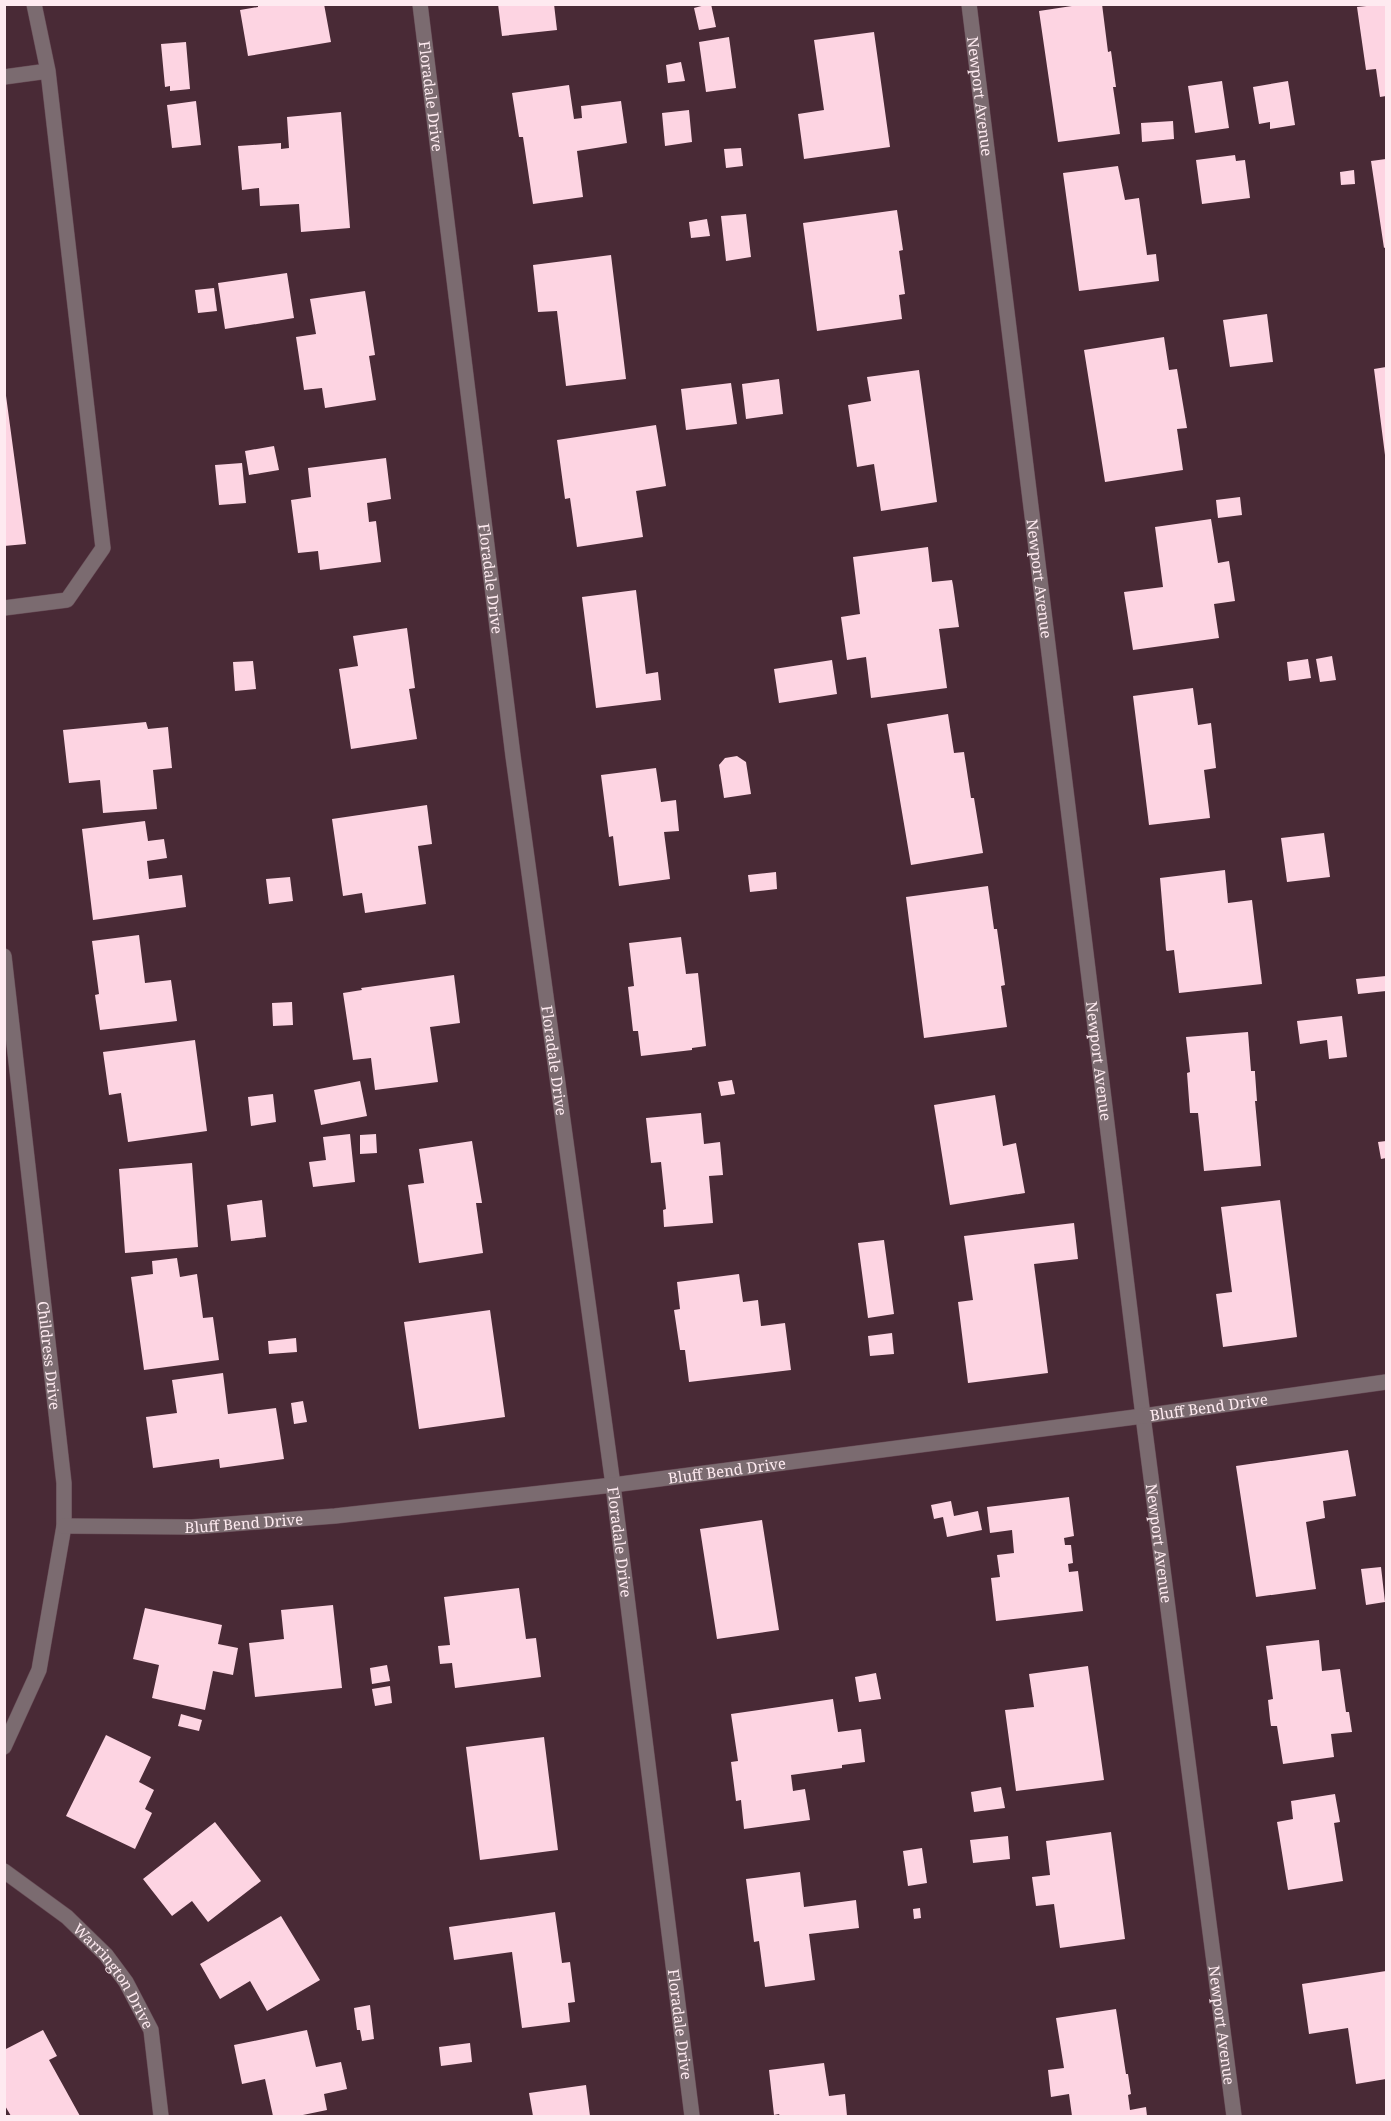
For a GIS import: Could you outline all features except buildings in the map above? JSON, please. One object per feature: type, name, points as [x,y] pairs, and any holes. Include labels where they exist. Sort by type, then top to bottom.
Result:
[{"type":"street","points":[[4,608],[67,600],[103,548],[48,71],[34,4]]},
{"type":"street","name":"Floradale Drive","points":[[420,4],[513,756],[613,1485],[692,2116]]},
{"type":"street","name":"Newport Avenue","points":[[969,4],[1143,1416],[1234,2116]]},
{"type":"street","points":[[4,77],[48,71]]},
{"type":"street","name":"Childress Drive","points":[[4,956],[62,1472],[64,1526],[39,1670],[4,1747]]},
{"type":"street","name":"Bluff Bend Drive","points":[[64,1526],[192,1527],[311,1518],[613,1485],[1386,1382]]},
{"type":"street","name":"Warrington Drive","points":[[4,1871],[66,1917],[105,1955],[126,1982],[151,2030],[162,2116]]}]
